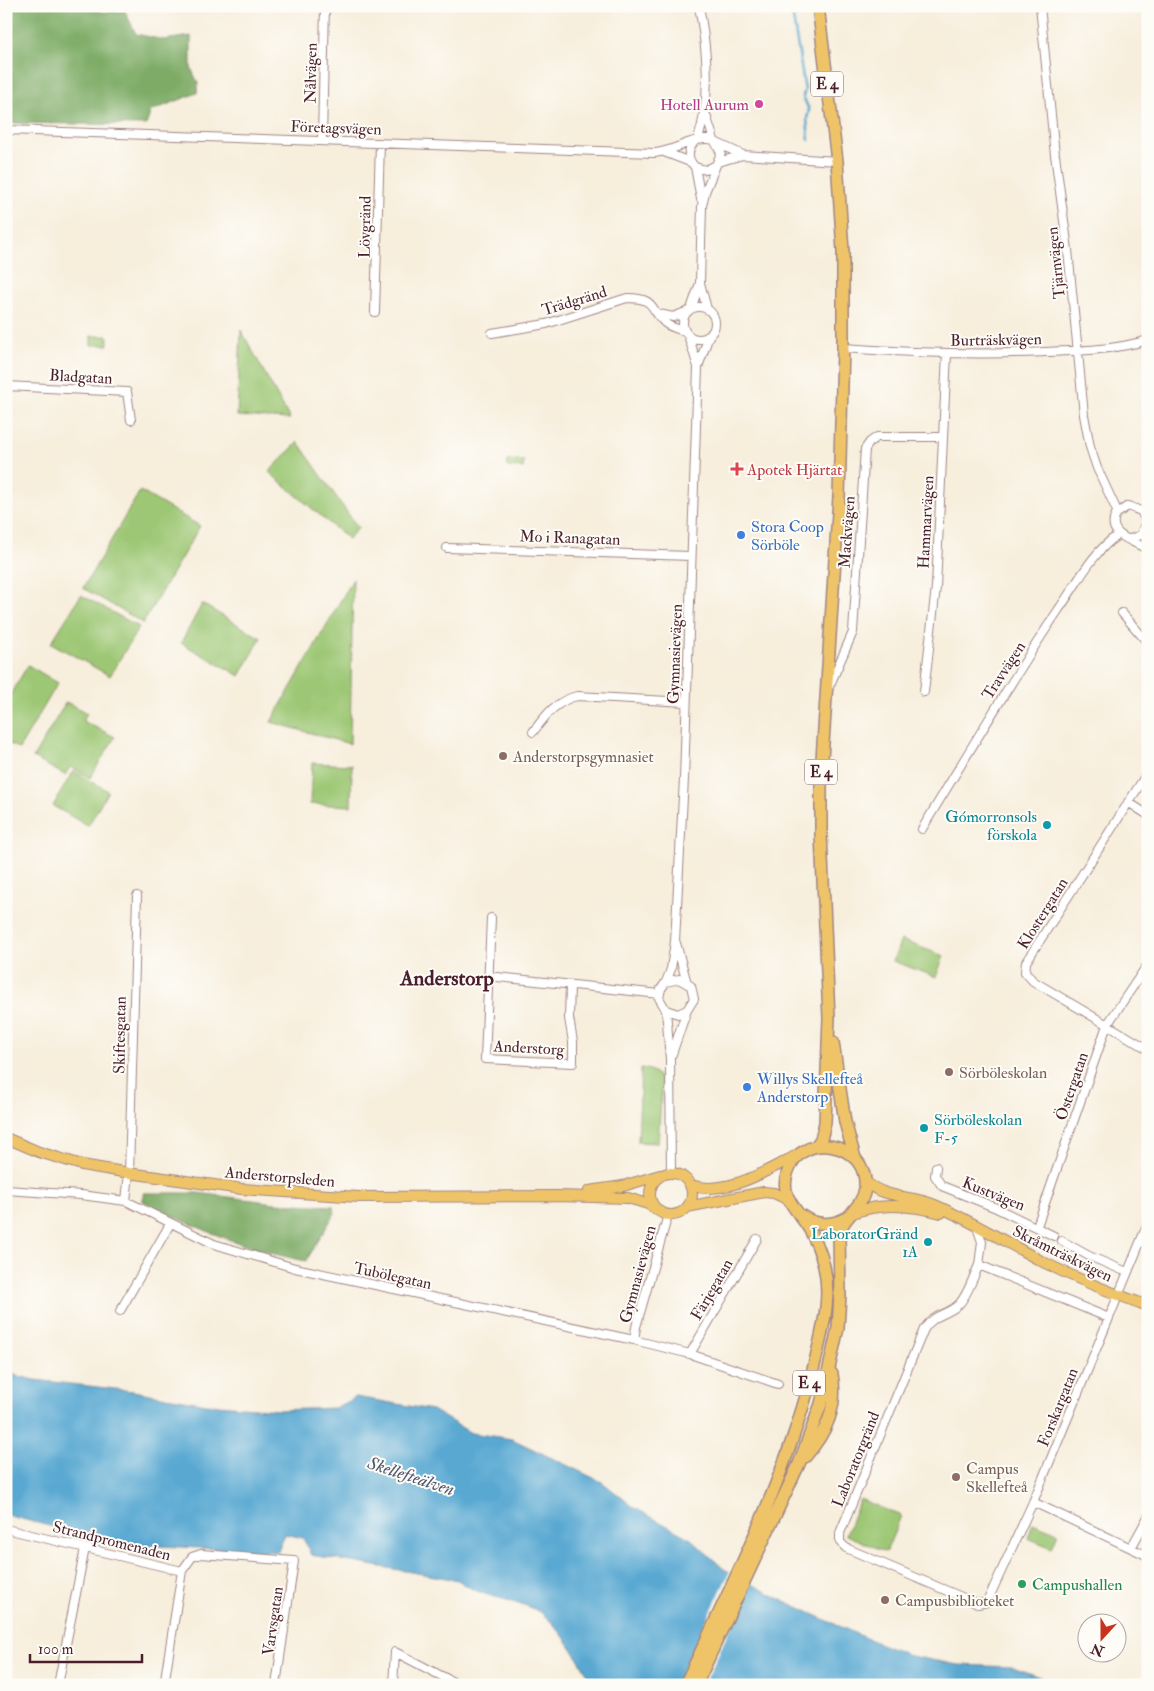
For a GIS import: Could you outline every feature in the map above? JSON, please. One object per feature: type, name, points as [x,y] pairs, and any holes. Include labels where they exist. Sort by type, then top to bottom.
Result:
[{"type":"highway","name":"E 4","points":[[816,1146],[821,1139],[825,1123],[829,1018],[821,834],[826,694],[840,487],[844,348],[843,251],[837,161],[818,6]]},
{"type":"highway","name":"E 4","points":[[829,1018],[845,1122],[855,1158]]},
{"type":"highway","points":[[816,1146],[838,1147],[855,1158],[861,1166],[865,1181],[864,1196],[852,1214],[834,1223],[818,1224],[804,1218],[790,1203],[785,1187],[787,1174],[792,1162],[802,1152],[816,1146]]},
{"type":"highway","name":"E 4","points":[[696,1685],[749,1561],[791,1444],[807,1392],[826,1308],[827,1282],[819,1249],[811,1232],[790,1203]]},
{"type":"highway","name":"E 4","points":[[685,1685],[799,1464],[815,1446],[832,1416],[834,1384],[830,1367],[838,1328],[840,1295],[839,1232],[843,1223],[852,1214]]},
{"type":"main road","name":"Anderstorpsleden","points":[[6,1138],[39,1152],[129,1174],[297,1194],[359,1197],[558,1196],[628,1198],[648,1204],[657,1210]]},
{"type":"main road","points":[[690,1185],[706,1188],[735,1183],[762,1173],[802,1152]]},
{"type":"main road","name":"Anderstorpsleden","points":[[558,1196],[623,1186],[668,1173]]},
{"type":"main road","points":[[687,1207],[692,1195],[690,1185],[681,1175],[668,1173],[655,1180],[650,1189],[651,1202],[657,1210],[668,1215],[679,1213],[687,1207],[764,1192],[774,1193],[790,1203]]},
{"type":"main road","name":"Skråmträskvägen","points":[[865,1181],[883,1193],[925,1201],[967,1221],[1045,1263],[1148,1306]]},
{"type":"main road","name":"Skråmträskvägen","points":[[852,1214],[877,1207],[910,1207],[938,1212],[967,1221]]},
{"type":"street","name":"Nålvägen","points":[[322,140],[325,6]]},
{"type":"street","points":[[700,6],[706,70],[705,113],[696,140],[689,148],[702,206],[700,283],[707,309],[715,321],[713,331],[708,336],[698,340],[686,333],[682,322],[689,311],[700,283]]},
{"type":"street","name":"Tjärnvägen","points":[[1040,6],[1090,447],[1097,468],[1117,511]]},
{"type":"street","points":[[702,206],[721,153],[705,113]]},
{"type":"street","name":"Företagsvägen","points":[[6,130],[664,152],[696,140]]},
{"type":"street","points":[[696,140],[715,142],[742,155]]},
{"type":"street","name":"Lövgränd","points":[[375,312],[380,143]]},
{"type":"street","name":"Företagsvägen","points":[[664,152],[692,165]]},
{"type":"street","points":[[692,165],[706,170],[717,163],[742,155],[837,161]]},
{"type":"street","name":"Trädgränd","points":[[492,333],[546,324],[627,298],[644,300],[659,314],[665,323],[686,333]]},
{"type":"street","points":[[659,314],[673,317],[701,307],[707,309]]},
{"type":"street","name":"Gymnasievägen","points":[[686,333],[698,367]]},
{"type":"street","name":"Gymnasievägen","points":[[666,982],[675,941],[698,367],[708,336]]},
{"type":"street","name":"Burträskvägen","points":[[844,348],[947,354],[1078,351],[1148,340]]},
{"type":"street","name":"Hammarvägen","points":[[924,692],[936,587],[947,354]]},
{"type":"street","name":"Bladgatan","points":[[6,386],[126,392],[131,420]]},
{"type":"street","name":"Mackvägen","points":[[826,694],[854,632],[865,448],[877,437],[942,437]]},
{"type":"street","points":[[1130,539],[1146,532],[1144,508],[1128,506],[1117,511],[1113,524],[1118,534],[1148,550]]},
{"type":"street","name":"Travvägen","points":[[922,829],[995,707],[1051,622],[1101,548],[1118,534]]},
{"type":"street","name":"Mo i Ranagatan","points":[[447,548],[691,556]]},
{"type":"street","points":[[1122,613],[1148,643]]},
{"type":"street","points":[[533,732],[556,705],[566,698],[577,696],[686,702]]},
{"type":"street","name":"Klostergatan","points":[[1148,772],[1026,962],[1025,972],[1033,981],[1148,1049]]},
{"type":"street","points":[[1128,802],[1148,815]]},
{"type":"street","name":"Skiftesgatan","points":[[126,1202],[129,1174],[137,896]]},
{"type":"street","name":"Anderstorg","points":[[490,918],[485,1059],[573,1063],[573,1042],[569,1018],[570,985]]},
{"type":"street","name":"Gymnasievägen","points":[[675,941],[687,983]]},
{"type":"street","name":"Östergatan","points":[[1037,1226],[1107,1025],[1148,964]]},
{"type":"street","points":[[488,976],[660,994]]},
{"type":"street","points":[[670,1059],[694,995],[687,983],[679,979],[666,982],[660,994],[660,1003],[666,1010],[678,1014],[687,1010]]},
{"type":"street","points":[[666,1010],[670,1059],[668,1173]]},
{"type":"street","name":"Kustvägen","points":[[936,1167],[938,1182],[946,1189],[994,1206],[1054,1236]]},
{"type":"street","name":"Tubölegatan","points":[[6,1190],[81,1195],[126,1202],[214,1244],[295,1268],[634,1340],[690,1354],[778,1384]]},
{"type":"street","name":"Gymnasievägen","points":[[634,1340],[668,1215]]},
{"type":"street","name":"Forskargatan","points":[[978,1604],[987,1602],[1033,1502],[1148,1223]]},
{"type":"street","points":[[120,1311],[170,1224]]},
{"type":"street","name":"Laboratorgränd","points":[[977,1227],[982,1242],[979,1265],[963,1300],[957,1306],[935,1317],[924,1329],[839,1537],[846,1548],[978,1604]]},
{"type":"street","name":"Färjegatan","points":[[690,1354],[757,1238]]},
{"type":"street","points":[[1062,1241],[1089,1256],[1127,1272]]},
{"type":"street","points":[[979,1265],[1109,1318]]},
{"type":"street","points":[[1033,1502],[1148,1556]]},
{"type":"street","points":[[1131,1548],[1148,1517]]},
{"type":"street","name":"Strandpromenaden","points":[[6,1529],[182,1571],[192,1557],[201,1554],[294,1561]]},
{"type":"street","points":[[58,1685],[84,1548]]},
{"type":"street","name":"Varvsgatan","points":[[276,1685],[294,1561]]},
{"type":"street","points":[[164,1685],[182,1571]]},
{"type":"street","points":[[393,1685],[395,1652],[459,1685]]},
{"type":"green space","points":[[6,6],[97,6],[102,12],[125,11],[136,34],[164,40],[191,36],[191,68],[198,83],[197,93],[151,111],[146,125],[6,123]]},
{"type":"green space","points":[[241,330],[290,419],[237,416]]},
{"type":"green space","points":[[91,336],[108,336],[108,345],[91,345]]},
{"type":"green space","points":[[298,442],[358,528],[348,539],[269,472]]},
{"type":"green space","points":[[508,460],[524,461],[523,468],[507,467]]},
{"type":"green space","points":[[140,491],[200,526],[143,623],[83,588]]},
{"type":"green space","points":[[353,579],[350,744],[271,722]]},
{"type":"green space","points":[[81,595],[139,627],[110,676],[51,643]]},
{"type":"green space","points":[[202,604],[261,638],[240,676],[181,643]]},
{"type":"green space","points":[[28,665],[58,683],[19,749],[6,742],[6,702]]},
{"type":"green space","points":[[66,702],[87,713],[83,721],[115,737],[90,778],[70,767],[65,775],[33,758]]},
{"type":"green space","points":[[312,763],[352,765],[351,806],[310,804]]},
{"type":"green space","points":[[73,771],[108,791],[88,826],[53,806]]},
{"type":"green space","points":[[901,940],[944,956],[936,977],[893,961]]},
{"type":"green space","points":[[641,1068],[654,1072],[662,1083],[658,1143],[638,1142]]},
{"type":"green space","points":[[143,1193],[198,1193],[275,1203],[333,1206],[335,1213],[306,1261],[263,1251],[202,1229],[143,1201]]},
{"type":"green space","points":[[860,1499],[901,1516],[886,1552],[846,1535]]},
{"type":"green space","points":[[1033,1523],[1058,1533],[1052,1548],[1028,1538]]},
{"type":"water","name":"Skellefteälven","points":[[6,1373],[35,1380],[133,1391],[206,1404],[279,1410],[335,1408],[356,1397],[432,1410],[471,1433],[512,1439],[602,1482],[635,1508],[691,1539],[724,1569],[776,1597],[863,1637],[911,1656],[958,1665],[1012,1667],[1058,1683],[1071,1685],[594,1685],[568,1642],[543,1614],[524,1605],[477,1591],[458,1580],[311,1555],[303,1538],[285,1534],[278,1552],[121,1544],[6,1515]]},
{"type":"pier","points":[[731,1569],[752,1581],[704,1685],[676,1685]]},
{"type":"waterway","points":[[791,6],[805,90],[803,96],[809,110],[807,119],[809,140]]},
{"type":"place","name":"Hotell Aurum","points":[[759,104]]},
{"type":"place","name":"Apotek Hjärtat","points":[[737,469]]},
{"type":"place","name":"Stora Coop Sörböle","points":[[741,535]]},
{"type":"place","name":"Anderstorpsgymnasiet","points":[[503,756]]},
{"type":"place","name":"Gómorronsols förskola","points":[[1047,825]]},
{"type":"place","name":"Sörböleskolan","points":[[949,1072]]},
{"type":"place","name":"Willys Skellefteå Anderstorp","points":[[747,1087]]},
{"type":"place","name":"Sörböleskolan F-5","points":[[924,1128]]},
{"type":"place","name":"LaboratorGränd 1A","points":[[928,1242]]},
{"type":"place","name":"Campus Skellefteå","points":[[956,1477]]},
{"type":"place","name":"Campushallen","points":[[1022,1584]]},
{"type":"place","name":"Campusbiblioteket","points":[[885,1600]]},
{"type":"district","name":"Anderstorp","points":[[447,978]]}]
